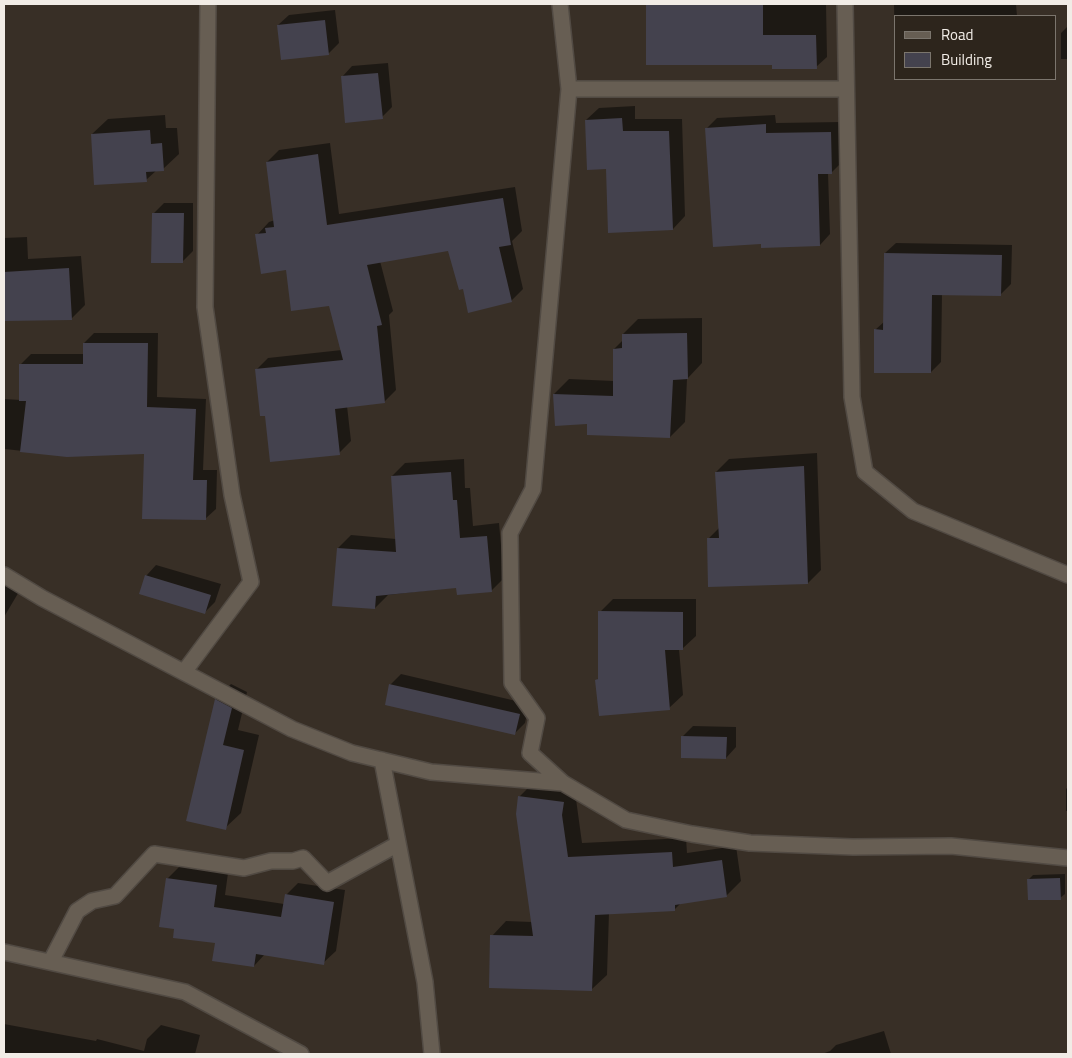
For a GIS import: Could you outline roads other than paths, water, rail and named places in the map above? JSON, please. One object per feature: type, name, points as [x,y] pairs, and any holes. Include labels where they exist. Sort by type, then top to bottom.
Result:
[{"type":"street","points":[[184,672],[251,582],[232,495],[205,307],[208,4]]},
{"type":"street","points":[[560,4],[570,89],[533,489],[510,533],[512,683],[537,718],[530,753],[563,783],[626,820],[692,834],[750,843],[853,847],[951,846],[1068,858]]},
{"type":"street","points":[[845,4],[852,397],[865,472],[913,511],[1068,575]]},
{"type":"street","points":[[570,89],[846,89]]},
{"type":"street","points":[[4,575],[292,730],[352,753],[431,772],[563,783]]},
{"type":"street","points":[[382,760],[425,982],[432,1054]]},
{"type":"street","points":[[51,961],[77,911],[92,901],[115,896],[154,854],[244,868],[271,861],[293,861],[303,858],[326,883],[398,844]]},
{"type":"street","points":[[4,952],[185,992],[301,1054]]}]
